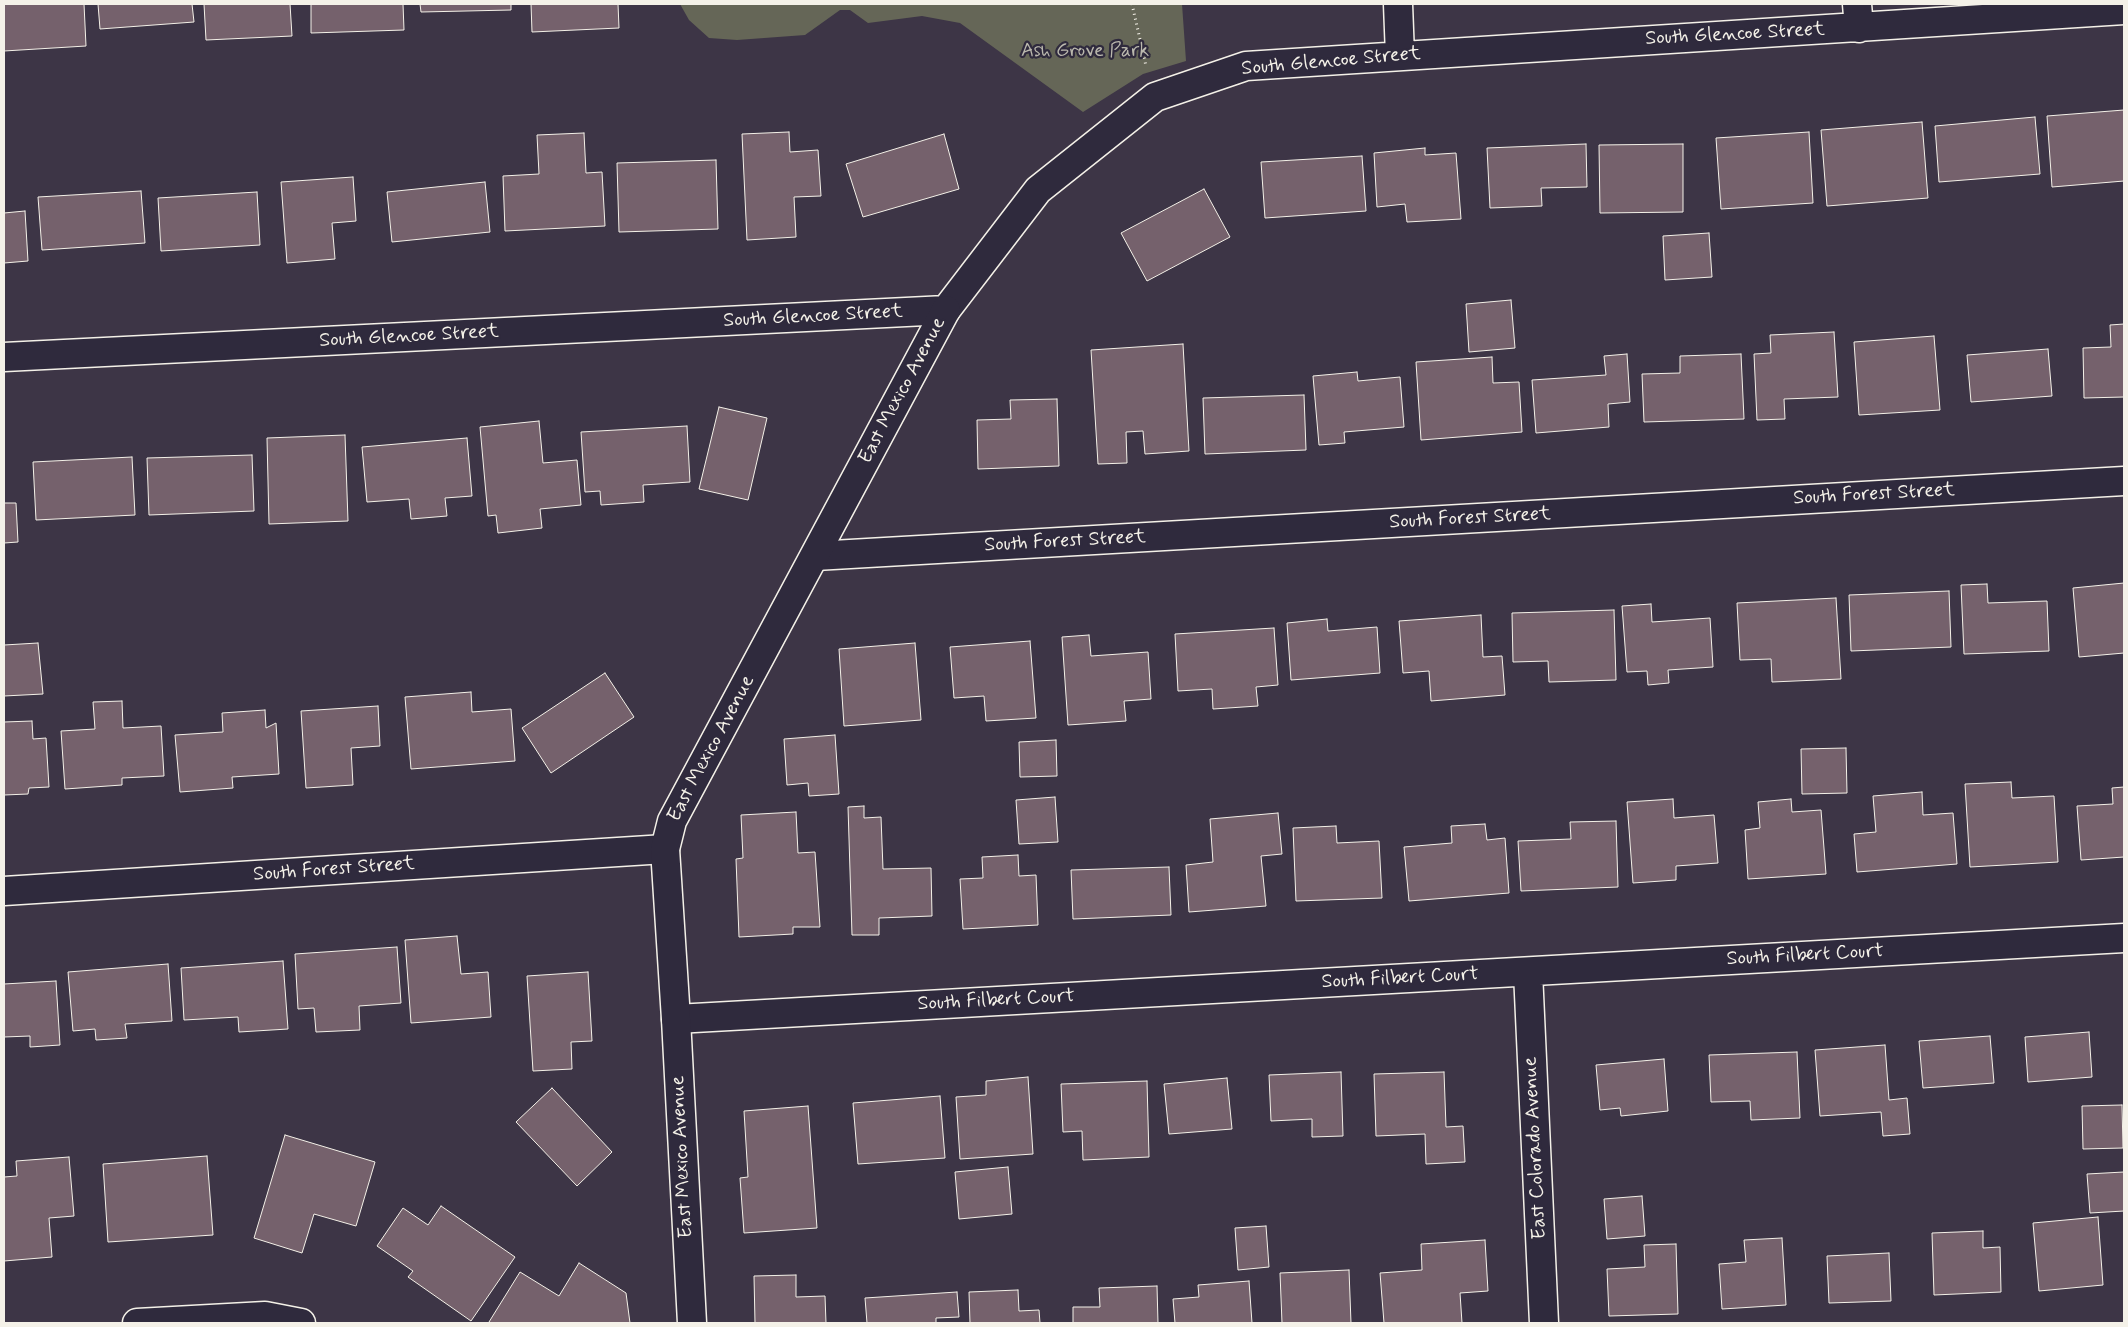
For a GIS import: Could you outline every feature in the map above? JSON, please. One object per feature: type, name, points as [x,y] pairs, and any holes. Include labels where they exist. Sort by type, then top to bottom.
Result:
[{"type":"street","points":[[1398,4],[1400,56]]},
{"type":"street","name":"South Glencoe Street","points":[[4,357],[946,310],[1038,190],[1155,97],[1246,66],[1400,56],[1858,16],[2124,10]]},
{"type":"street","name":"East Mexico Avenue","points":[[692,1323],[665,849],[672,821],[946,310]]},
{"type":"street","name":"South Forest Street","points":[[815,556],[2124,481]]},
{"type":"street","name":"South Forest Street","points":[[4,890],[665,849]]},
{"type":"street","name":"South Filbert Court","points":[[676,1019],[2124,938]]},
{"type":"street","name":"East Colorado Avenue","points":[[1528,972],[1544,1323]]},
{"type":"street","points":[[137,1323],[265,1316],[301,1323]]},
{"type":"path","points":[[1132,4],[1139,42],[1155,97]]},
{"type":"green space","name":"Ash Grove Park","points":[[680,4],[1182,4],[1186,61],[1143,74],[1083,112],[960,23],[922,16],[868,23],[850,10],[840,10],[805,35],[737,40],[709,38],[689,20]]},
{"type":"building","points":[[4,4],[84,4],[86,46],[4,51]]},
{"type":"building","points":[[98,4],[192,4],[194,22],[100,29]]},
{"type":"building","points":[[204,4],[290,4],[292,36],[206,40]]},
{"type":"building","points":[[311,4],[403,4],[404,30],[311,33]]},
{"type":"building","points":[[420,4],[511,4],[511,10],[421,12]]},
{"type":"building","points":[[531,4],[618,4],[619,28],[532,32]]},
{"type":"building","points":[[2124,110],[2124,181],[2052,187],[2047,116]]},
{"type":"building","points":[[2035,117],[2040,174],[1939,182],[1935,126]]},
{"type":"building","points":[[1922,122],[1928,198],[1827,206],[1821,130]]},
{"type":"building","points":[[789,132],[790,152],[818,150],[821,196],[794,197],[796,237],[747,240],[742,134]]},
{"type":"building","points":[[1809,132],[1813,203],[1721,209],[1716,138]]},
{"type":"building","points":[[584,133],[586,173],[602,172],[605,226],[505,231],[503,176],[539,174],[537,135]]},
{"type":"building","points":[[944,134],[959,189],[863,217],[846,164]]},
{"type":"building","points":[[1586,144],[1587,187],[1541,188],[1542,206],[1490,208],[1487,148]]},
{"type":"building","points":[[1683,144],[1683,212],[1600,213],[1599,145]]},
{"type":"building","points":[[1425,148],[1425,155],[1456,153],[1461,219],[1407,222],[1405,204],[1377,207],[1374,153]]},
{"type":"building","points":[[1362,156],[1366,211],[1265,218],[1261,162]]},
{"type":"building","points":[[716,160],[718,229],[619,232],[617,163]]},
{"type":"building","points":[[353,177],[356,221],[332,223],[335,259],[287,263],[281,182]]},
{"type":"building","points":[[485,182],[490,232],[392,242],[387,192]]},
{"type":"building","points":[[1204,189],[1230,237],[1147,281],[1121,233]]},
{"type":"building","points":[[141,191],[145,243],[42,250],[38,197]]},
{"type":"building","points":[[257,192],[260,245],[161,251],[158,198]]},
{"type":"building","points":[[25,211],[28,261],[4,263],[4,213]]},
{"type":"building","points":[[1709,233],[1712,277],[1665,280],[1663,236]]},
{"type":"building","points":[[1511,300],[1515,348],[1469,352],[1466,304]]},
{"type":"building","points":[[2124,324],[2124,397],[2084,398],[2083,348],[2111,347],[2110,325]]},
{"type":"building","points":[[1834,332],[1838,397],[1784,399],[1785,419],[1757,420],[1754,354],[1771,353],[1770,335]]},
{"type":"building","points":[[1934,336],[1940,410],[1859,415],[1854,342]]},
{"type":"building","points":[[1183,344],[1189,451],[1145,454],[1143,431],[1126,432],[1127,463],[1098,464],[1091,350]]},
{"type":"building","points":[[2048,349],[2052,396],[1971,402],[1967,355]]},
{"type":"building","points":[[1627,354],[1630,402],[1608,404],[1609,427],[1536,433],[1532,380],[1606,375],[1604,356]]},
{"type":"building","points":[[1741,354],[1744,419],[1644,422],[1642,374],[1680,373],[1680,356]]},
{"type":"building","points":[[1492,357],[1493,383],[1519,382],[1522,432],[1421,440],[1416,362]]},
{"type":"building","points":[[1357,372],[1358,381],[1400,377],[1404,427],[1344,432],[1345,443],[1319,445],[1313,376]]},
{"type":"building","points":[[1304,395],[1306,450],[1205,454],[1203,398]]},
{"type":"building","points":[[1057,399],[1059,466],[978,469],[977,420],[1011,419],[1010,400]]},
{"type":"building","points":[[719,407],[767,418],[748,500],[699,489]]},
{"type":"building","points":[[539,421],[543,463],[577,460],[581,505],[540,509],[542,528],[498,533],[496,515],[488,516],[480,427]]},
{"type":"building","points":[[687,426],[690,482],[643,485],[644,502],[601,505],[600,491],[585,492],[581,432]]},
{"type":"building","points":[[345,435],[348,521],[269,524],[267,438]]},
{"type":"building","points":[[467,438],[472,496],[445,498],[447,516],[411,519],[409,499],[367,502],[362,447]]},
{"type":"building","points":[[252,455],[254,511],[149,515],[147,458]]},
{"type":"building","points":[[132,457],[135,515],[36,520],[33,462]]},
{"type":"building","points":[[4,503],[16,503],[18,542],[4,543]]},
{"type":"building","points":[[2124,583],[2124,653],[2079,657],[2073,588]]},
{"type":"building","points":[[1987,584],[1988,603],[2047,601],[2049,651],[1964,654],[1961,585]]},
{"type":"building","points":[[1949,591],[1951,647],[1851,651],[1849,595]]},
{"type":"building","points":[[1836,598],[1841,679],[1772,682],[1771,659],[1740,660],[1737,603]]},
{"type":"building","points":[[1651,604],[1652,622],[1710,618],[1713,667],[1668,670],[1669,683],[1648,685],[1647,671],[1627,672],[1622,606]]},
{"type":"building","points":[[1614,610],[1616,680],[1549,682],[1548,661],[1513,662],[1512,613]]},
{"type":"building","points":[[1481,615],[1483,657],[1502,656],[1505,695],[1431,701],[1429,671],[1403,673],[1399,621]]},
{"type":"building","points":[[1327,619],[1328,631],[1377,627],[1380,673],[1291,680],[1287,623]]},
{"type":"building","points":[[1274,628],[1278,685],[1256,687],[1258,706],[1213,709],[1212,689],[1178,691],[1175,634]]},
{"type":"building","points":[[1089,635],[1091,656],[1148,652],[1151,699],[1124,701],[1126,721],[1068,725],[1062,637]]},
{"type":"building","points":[[1030,641],[1036,718],[986,721],[984,696],[954,698],[950,647]]},
{"type":"building","points":[[38,643],[43,694],[4,696],[4,645]]},
{"type":"building","points":[[915,643],[921,720],[844,726],[839,649]]},
{"type":"building","points":[[605,673],[634,717],[551,773],[522,728]]},
{"type":"building","points":[[471,692],[472,712],[511,709],[515,761],[411,769],[405,697]]},
{"type":"building","points":[[122,701],[123,728],[161,726],[164,776],[122,778],[122,785],[65,789],[61,731],[95,729],[93,702]]},
{"type":"building","points":[[378,706],[380,746],[351,748],[353,785],[306,788],[301,711]]},
{"type":"building","points":[[265,710],[266,728],[276,723],[279,774],[232,777],[233,788],[180,792],[175,735],[223,732],[222,713]]},
{"type":"building","points":[[32,721],[33,739],[46,738],[49,787],[29,788],[28,794],[4,795],[4,722]]},
{"type":"building","points":[[835,735],[839,794],[809,796],[808,783],[787,785],[784,739]]},
{"type":"building","points":[[1056,740],[1057,776],[1020,777],[1019,742]]},
{"type":"building","points":[[1846,748],[1847,793],[1802,794],[1801,749]]},
{"type":"building","points":[[2011,782],[2012,798],[2054,796],[2058,862],[1970,867],[1965,784]]},
{"type":"building","points":[[2124,787],[2124,857],[2081,860],[2077,806],[2113,804],[2112,788]]},
{"type":"building","points":[[1922,792],[1923,815],[1953,813],[1957,864],[1857,872],[1854,834],[1876,832],[1873,796]]},
{"type":"building","points":[[1055,797],[1058,842],[1019,844],[1016,800]]},
{"type":"building","points":[[1673,799],[1674,818],[1714,815],[1718,863],[1676,866],[1676,880],[1633,883],[1627,802]]},
{"type":"building","points":[[1791,799],[1792,812],[1821,810],[1826,874],[1748,879],[1745,830],[1760,828],[1758,802]]},
{"type":"building","points":[[864,806],[864,818],[881,817],[883,869],[931,868],[932,916],[879,918],[879,935],[852,935],[848,807]]},
{"type":"building","points":[[796,812],[798,853],[815,852],[820,927],[793,927],[793,934],[739,937],[736,859],[743,858],[741,815]]},
{"type":"building","points":[[1278,813],[1282,854],[1261,856],[1266,906],[1189,912],[1186,865],[1213,862],[1210,819]]},
{"type":"building","points":[[1616,821],[1618,887],[1521,891],[1518,841],[1571,839],[1570,822]]},
{"type":"building","points":[[1485,824],[1487,840],[1505,838],[1509,893],[1409,901],[1404,847],[1452,843],[1451,826]]},
{"type":"building","points":[[1336,826],[1337,843],[1379,841],[1382,898],[1296,901],[1293,828]]},
{"type":"building","points":[[1018,855],[1019,876],[1036,875],[1038,925],[963,929],[960,879],[983,878],[982,857]]},
{"type":"building","points":[[1169,867],[1171,915],[1073,919],[1071,870]]},
{"type":"building","points":[[457,936],[461,974],[488,972],[491,1017],[411,1023],[405,940]]},
{"type":"building","points":[[397,947],[401,1003],[359,1006],[360,1030],[316,1032],[314,1008],[298,1009],[295,954]]},
{"type":"building","points":[[283,961],[288,1029],[239,1032],[238,1017],[184,1020],[181,968]]},
{"type":"building","points":[[168,964],[172,1021],[125,1024],[127,1038],[96,1040],[95,1029],[73,1031],[68,972]]},
{"type":"building","points":[[588,972],[592,1041],[571,1042],[572,1069],[533,1071],[527,976]]},
{"type":"building","points":[[56,981],[60,1045],[30,1047],[30,1036],[4,1037],[4,984]]},
{"type":"building","points":[[2089,1032],[2092,1077],[2028,1082],[2025,1037]]},
{"type":"building","points":[[1990,1036],[1994,1083],[1923,1088],[1919,1041]]},
{"type":"building","points":[[1885,1045],[1889,1100],[1907,1098],[1910,1134],[1883,1136],[1881,1112],[1820,1116],[1815,1050]]},
{"type":"building","points":[[1797,1052],[1800,1118],[1751,1120],[1750,1101],[1711,1102],[1709,1055]]},
{"type":"building","points":[[1664,1059],[1668,1111],[1621,1116],[1620,1108],[1600,1110],[1596,1065]]},
{"type":"building","points":[[1341,1072],[1343,1136],[1312,1137],[1312,1119],[1271,1121],[1269,1075]]},
{"type":"building","points":[[1444,1072],[1446,1127],[1463,1126],[1465,1162],[1426,1164],[1425,1134],[1376,1136],[1374,1074]]},
{"type":"building","points":[[1028,1077],[1033,1154],[960,1159],[956,1097],[986,1095],[986,1081]]},
{"type":"building","points":[[1227,1078],[1232,1129],[1169,1134],[1164,1084]]},
{"type":"building","points":[[1147,1081],[1149,1157],[1083,1160],[1082,1131],[1063,1132],[1061,1084]]},
{"type":"building","points":[[552,1088],[612,1152],[577,1186],[516,1122]]},
{"type":"building","points":[[940,1096],[945,1158],[858,1164],[853,1103]]},
{"type":"building","points":[[2122,1105],[2123,1148],[2083,1149],[2082,1106]]},
{"type":"building","points":[[808,1106],[817,1228],[744,1233],[740,1178],[748,1177],[744,1111]]},
{"type":"building","points":[[285,1135],[375,1162],[356,1226],[314,1214],[302,1253],[254,1238]]},
{"type":"building","points":[[207,1156],[213,1235],[108,1242],[103,1164]]},
{"type":"building","points":[[69,1157],[74,1216],[49,1218],[52,1257],[4,1261],[4,1177],[17,1176],[16,1161]]},
{"type":"building","points":[[1008,1167],[1012,1214],[959,1219],[955,1172]]},
{"type":"building","points":[[2124,1172],[2124,1211],[2090,1213],[2087,1174]]},
{"type":"building","points":[[1642,1196],[1645,1236],[1607,1239],[1604,1199]]},
{"type":"building","points":[[441,1206],[515,1257],[471,1321],[408,1277],[413,1271],[377,1246],[403,1208],[428,1225]]},
{"type":"building","points":[[2098,1217],[2103,1285],[2039,1291],[2033,1223]]},
{"type":"building","points":[[1266,1226],[1269,1267],[1238,1270],[1235,1228]]},
{"type":"building","points":[[1983,1231],[1983,1248],[2000,1247],[2001,1292],[1934,1295],[1932,1233]]},
{"type":"building","points":[[1782,1238],[1786,1305],[1722,1309],[1719,1264],[1746,1262],[1744,1240]]},
{"type":"building","points":[[1485,1240],[1488,1291],[1460,1293],[1462,1323],[1384,1323],[1380,1273],[1422,1270],[1421,1244]]},
{"type":"building","points":[[1676,1244],[1678,1314],[1609,1316],[1607,1269],[1645,1267],[1644,1245]]},
{"type":"building","points":[[1889,1253],[1891,1301],[1829,1303],[1827,1256]]},
{"type":"building","points":[[579,1263],[626,1293],[630,1323],[489,1322],[520,1272],[559,1296]]},
{"type":"building","points":[[1349,1270],[1351,1323],[1282,1323],[1280,1273]]},
{"type":"building","points":[[796,1275],[796,1297],[825,1296],[826,1323],[755,1323],[754,1276]]},
{"type":"building","points":[[1249,1281],[1252,1323],[1175,1323],[1173,1299],[1199,1297],[1198,1285]]},
{"type":"building","points":[[1157,1286],[1158,1323],[1073,1323],[1073,1307],[1100,1307],[1099,1288]]},
{"type":"building","points":[[1018,1290],[1019,1311],[1039,1310],[1040,1323],[970,1323],[969,1292]]},
{"type":"building","points":[[957,1292],[959,1317],[936,1318],[936,1323],[867,1323],[865,1298]]}]
